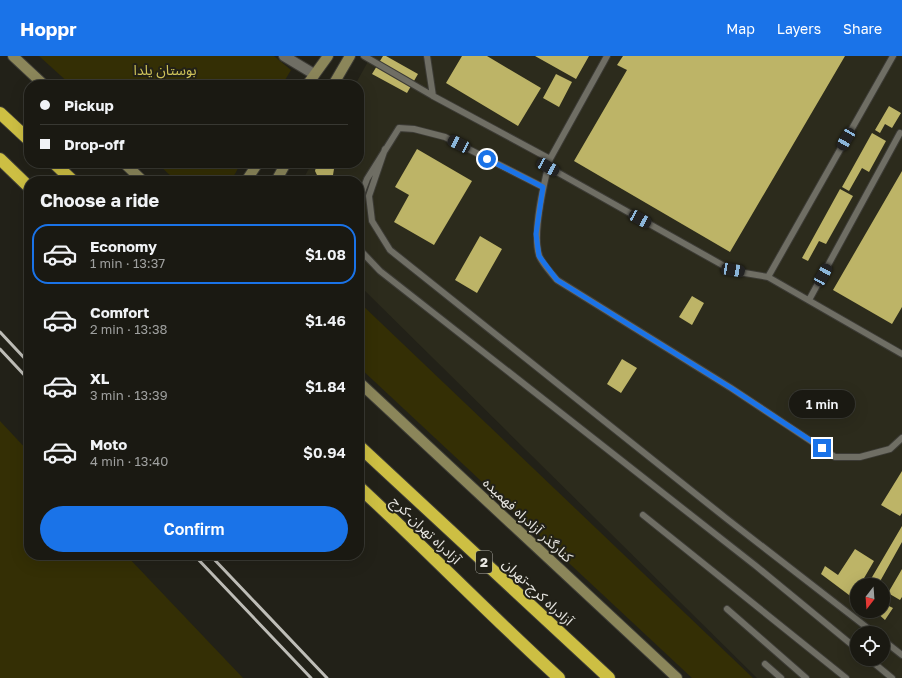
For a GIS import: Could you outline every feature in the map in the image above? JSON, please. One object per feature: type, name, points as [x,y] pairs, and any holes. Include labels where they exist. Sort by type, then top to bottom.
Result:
[{"type":"highway","points":[[0,113],[24,135]]},
{"type":"highway","points":[[0,159],[24,182]]},
{"type":"highway","points":[[59,168],[68,176]]},
{"type":"highway","name":"آزادراه کرج-تهران","points":[[364,451],[609,678]]},
{"type":"highway","name":"آزادراه تهران-کرج","points":[[364,492],[559,678]]},
{"type":"main road","points":[[13,56],[39,80]]},
{"type":"main road","points":[[310,80],[328,56]]},
{"type":"main road","points":[[336,80],[350,56]]},
{"type":"main road","points":[[129,168],[138,176]]},
{"type":"main road","name":"کنارگذر آزادراه فهمیده","points":[[364,387],[677,678]]},
{"type":"street","points":[[284,56],[314,74]]},
{"type":"lane","points":[[364,56],[433,96],[550,159]]},
{"type":"lane","points":[[428,56],[433,96]]},
{"type":"lane","points":[[607,56],[550,159],[543,187],[536,234],[539,256],[557,280],[731,388],[835,457],[860,457],[890,449],[902,438]]},
{"type":"lane","points":[[768,276],[894,56]]},
{"type":"lane","points":[[364,187],[367,179],[399,128],[414,129],[445,137],[543,187]]},
{"type":"lane","points":[[809,300],[901,132]]},
{"type":"lane","points":[[385,149],[369,196],[372,221],[390,250],[727,519],[865,626]]},
{"type":"lane","points":[[548,167],[733,270],[768,276],[902,354]]},
{"type":"lane","points":[[364,254],[380,271],[756,566],[850,643]]},
{"type":"lane","points":[[643,515],[846,678]]},
{"type":"lane","points":[[726,609],[806,678]]},
{"type":"lane","points":[[890,646],[902,655]]},
{"type":"lane","points":[[765,664],[781,678]]},
{"type":"lane","points":[[877,666],[892,678]]},
{"type":"shaded area","points":[[371,56],[902,56],[902,678],[757,678],[364,290],[364,176],[305,176],[309,168],[364,168],[364,80],[358,80]]},
{"type":"green space","name":"بوستان یلدا","points":[[39,56],[274,56],[291,70],[285,80],[65,80]]},
{"type":"green space","points":[[162,168],[238,168],[234,176],[171,176]]},
{"type":"green space","points":[[364,307],[753,678],[692,678],[364,372]]},
{"type":"green space","points":[[0,421],[24,447],[24,560],[131,560],[243,678],[0,678]]},
{"type":"building","points":[[383,56],[386,56],[418,74],[407,93],[372,74]]},
{"type":"building","points":[[462,56],[487,56],[541,88],[518,126],[446,83]]},
{"type":"building","points":[[535,56],[589,56],[576,79]]},
{"type":"building","points":[[623,56],[845,56],[730,252],[574,161],[627,70],[617,65]]},
{"type":"building","points":[[556,74],[572,82],[559,107],[543,98]]},
{"type":"building","points":[[889,106],[901,113],[892,128],[885,124],[880,133],[875,130]]},
{"type":"building","points":[[872,133],[886,141],[869,172],[862,168],[849,191],[842,187]]},
{"type":"building","points":[[417,149],[472,181],[434,245],[394,222],[409,195],[395,187]]},
{"type":"building","points":[[316,168],[334,169],[332,176],[318,176],[315,171]]},
{"type":"building","points":[[902,171],[902,307],[892,324],[833,290]]},
{"type":"building","points":[[840,189],[853,196],[826,244],[819,241],[808,261],[802,258]]},
{"type":"building","points":[[480,236],[502,249],[477,293],[455,280]]},
{"type":"building","points":[[692,296],[704,303],[692,325],[679,317]]},
{"type":"building","points":[[622,359],[637,368],[621,393],[607,384]]},
{"type":"building","points":[[902,471],[902,513],[900,516],[881,505]]},
{"type":"building","points":[[902,526],[902,542],[882,578],[872,578]]},
{"type":"building","points":[[855,549],[874,561],[864,578],[850,578],[850,596],[821,574],[825,566],[838,575]]},
{"type":"building","points":[[902,569],[902,597],[900,600],[890,594],[890,590]]},
{"type":"railway","points":[[0,332],[24,358]]},
{"type":"railway","points":[[0,349],[24,375]]},
{"type":"railway","points":[[199,560],[311,678]]},
{"type":"railway","points":[[215,560],[327,678]]},
{"type":"route","points":[[487,159],[543,187],[536,234],[539,256],[557,280],[731,388],[822,448]]}]
